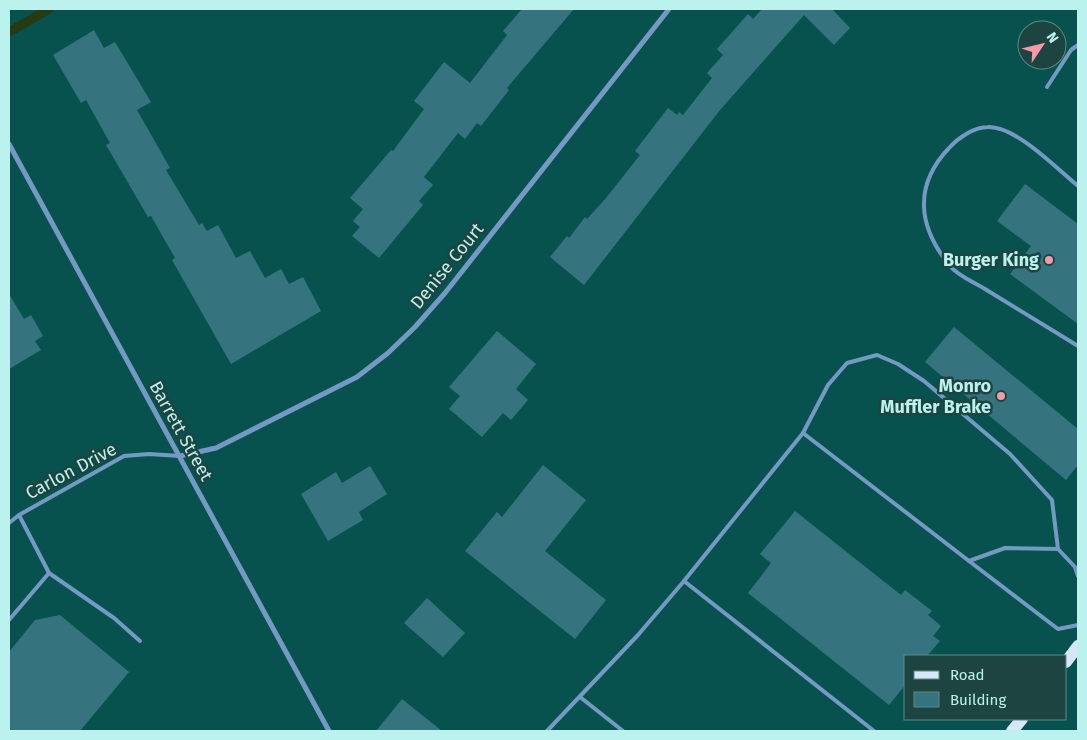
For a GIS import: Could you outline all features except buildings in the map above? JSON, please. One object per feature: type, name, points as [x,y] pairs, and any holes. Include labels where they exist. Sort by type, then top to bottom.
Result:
[{"type":"main road","points":[[1067,661],[1078,646]]},
{"type":"main road","points":[[1012,731],[1021,720]]},
{"type":"street","name":"Denise Court","points":[[180,456],[216,448],[357,377],[388,353],[415,327],[445,293],[669,9]]},
{"type":"street","name":"Barrett Street","points":[[9,144],[329,731]]},
{"type":"lane","points":[[1047,87],[1070,50],[1078,45]]},
{"type":"lane","points":[[1078,186],[1010,132],[988,127],[969,132],[954,143],[940,158],[930,172],[925,189],[924,212],[927,230],[952,268],[1078,346]]},
{"type":"lane","points":[[548,731],[638,635],[684,581],[802,432],[828,385],[847,363],[877,354],[898,364],[924,381],[982,428],[1033,477],[1052,500],[1058,550],[1075,567],[1078,576]]},
{"type":"lane","points":[[802,432],[1058,629],[1078,625]]},
{"type":"lane","name":"Carlon Drive","points":[[9,523],[19,515],[124,456],[149,454],[180,456]]},
{"type":"lane","points":[[19,515],[49,573],[114,618],[140,641]]},
{"type":"lane","points":[[969,561],[1005,548],[1058,550]]},
{"type":"lane","points":[[9,620],[49,573]]},
{"type":"lane","points":[[684,581],[874,731]]},
{"type":"lane","points":[[580,697],[623,731]]},
{"type":"waterway","points":[[9,32],[49,9]]},
{"type":"place","name":"Burger King","points":[[1049,260]]},
{"type":"place","name":"Monro Muffler Brake","points":[[1001,396]]}]
